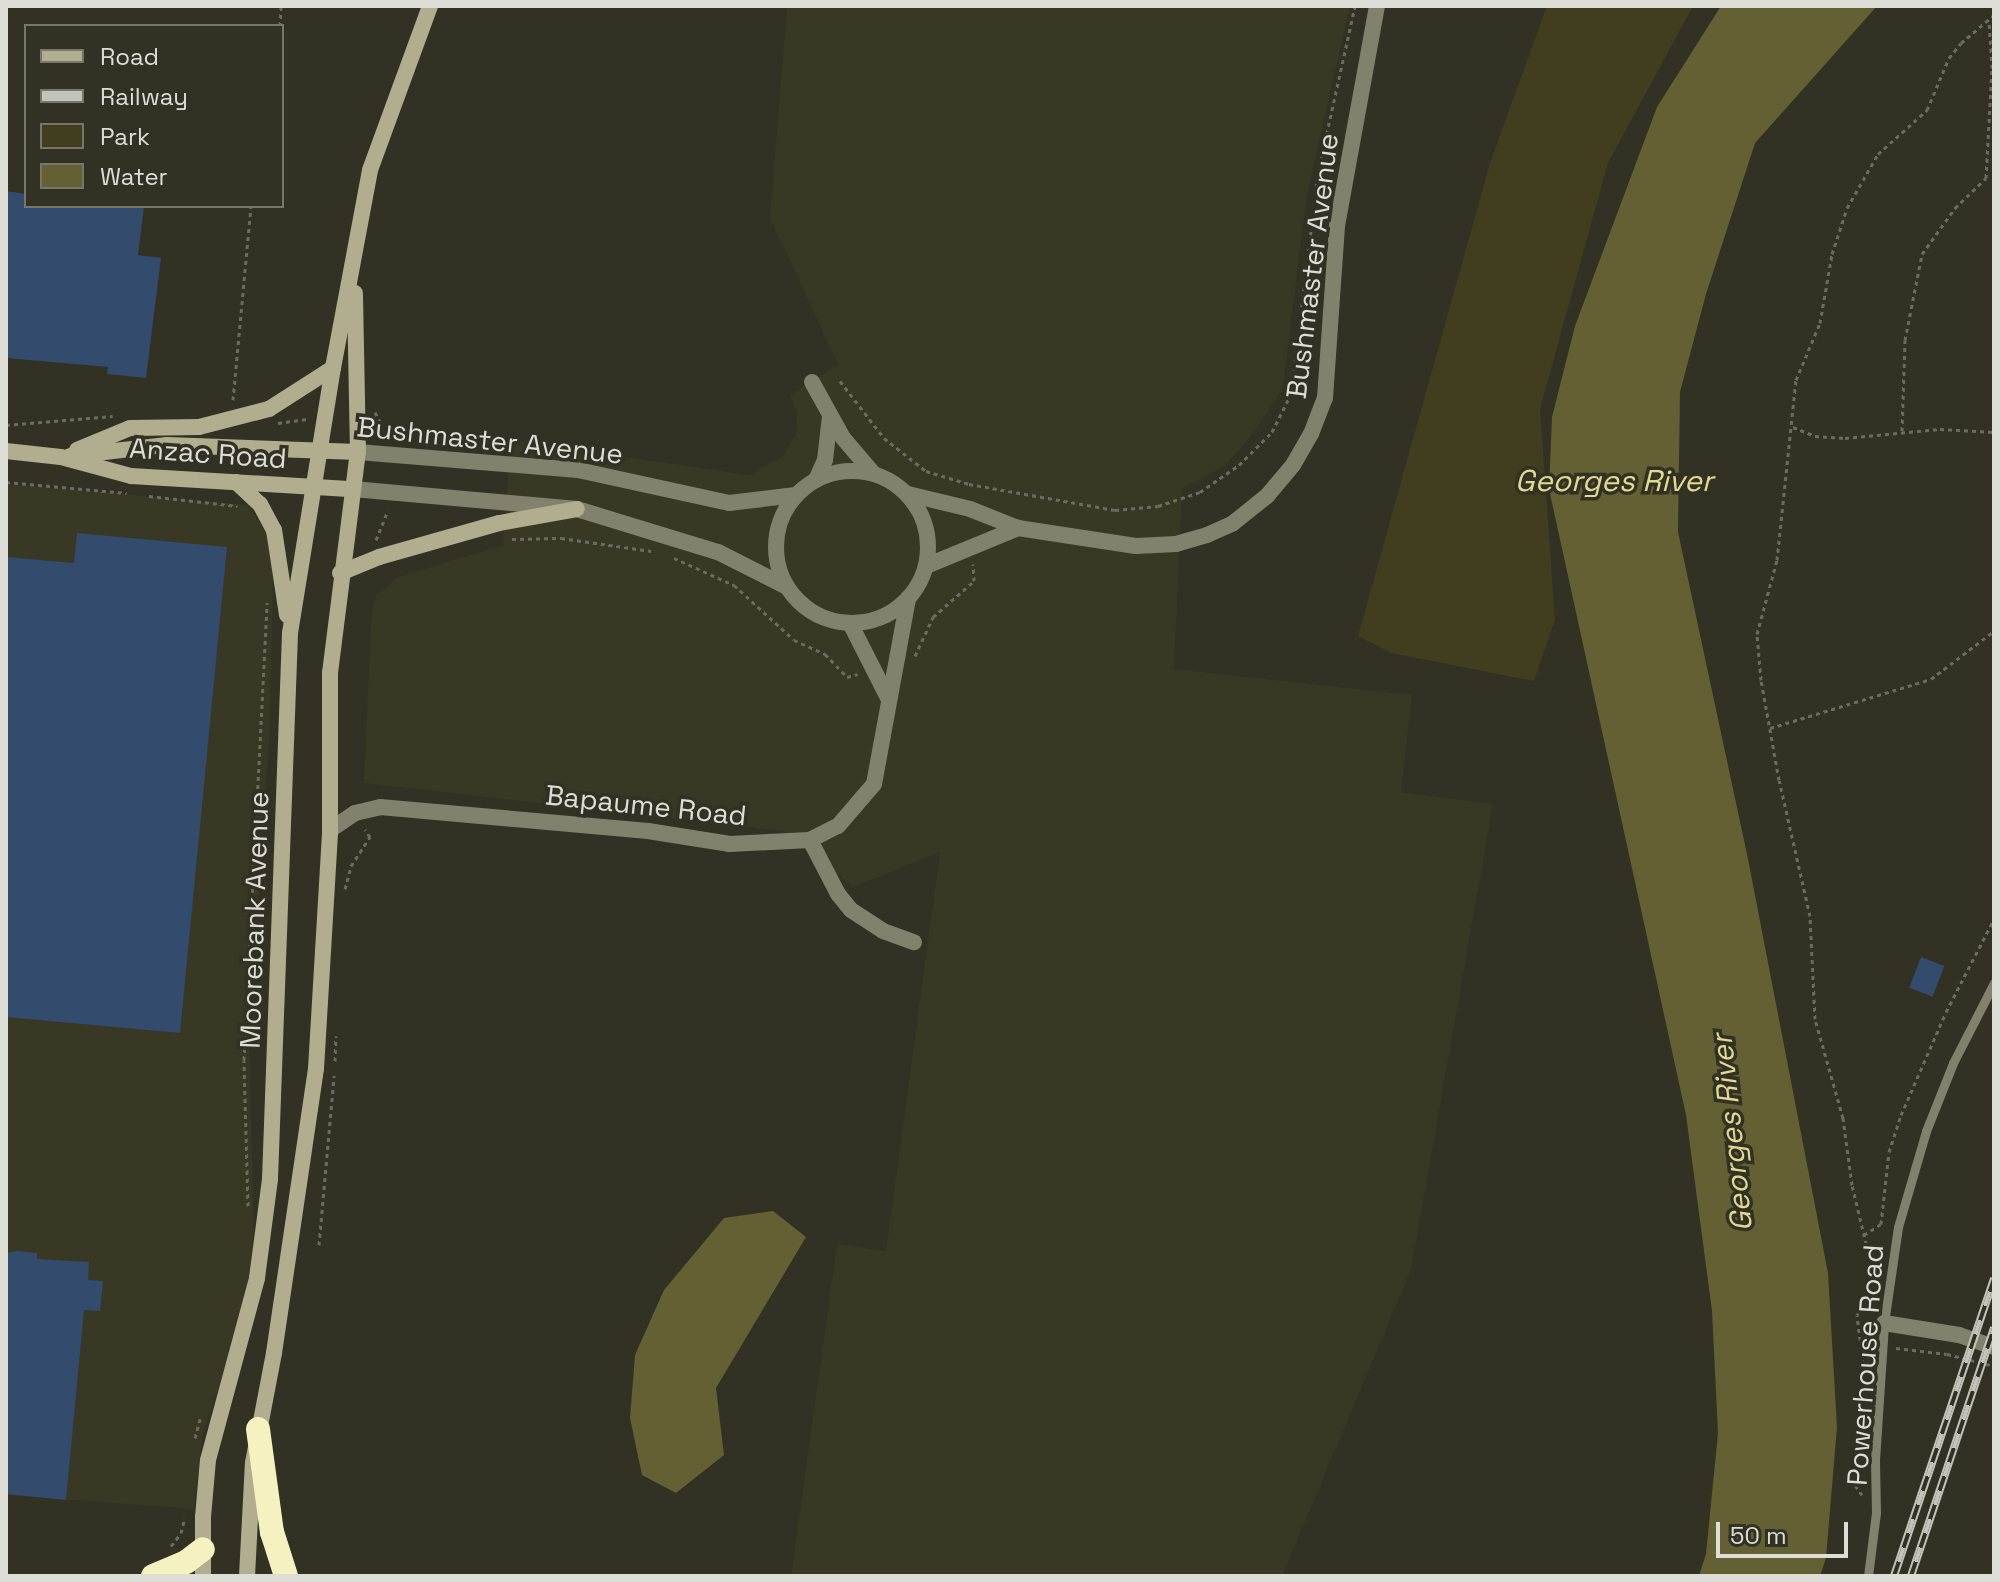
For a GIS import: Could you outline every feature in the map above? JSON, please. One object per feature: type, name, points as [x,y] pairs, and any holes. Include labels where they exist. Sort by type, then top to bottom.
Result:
[{"type":"highway","points":[[258,1429],[272,1532],[286,1576]]},
{"type":"highway","points":[[153,1576],[186,1562],[203,1549]]},
{"type":"main road","name":"Moorebank Avenue","points":[[203,1576],[210,1448],[257,1278],[270,1179],[290,633],[319,449],[370,170],[430,6]]},
{"type":"main road","name":"Moorebank Avenue","points":[[247,1576],[250,1494],[258,1429],[274,1353],[316,1069],[330,830],[330,673],[340,573],[358,452],[354,262]]},
{"type":"main road","points":[[61,457],[130,428],[199,427],[269,409],[333,368]]},
{"type":"main road","name":"Anzac Road","points":[[61,457],[167,445],[319,449]]},
{"type":"main road","name":"Bushmaster Avenue","points":[[319,449],[358,452]]},
{"type":"main road","name":"Anzac Road","points":[[6,451],[61,457],[131,476],[353,489]]},
{"type":"main road","points":[[236,482],[260,504],[274,530],[290,633]]},
{"type":"main road","points":[[340,573],[379,557],[499,523],[577,509]]},
{"type":"street","name":"Bushmaster Avenue","points":[[908,494],[970,509],[1018,528],[1136,546],[1176,544],[1232,524],[1267,496],[1293,465],[1325,398],[1337,226],[1377,6]]},
{"type":"street","points":[[812,382],[855,455],[874,475]]},
{"type":"street","points":[[816,480],[825,460],[830,415]]},
{"type":"street","name":"Bushmaster Avenue","points":[[358,452],[578,470],[729,503],[796,495]]},
{"type":"street","points":[[353,489],[577,509],[718,552],[787,587],[814,612],[850,623],[875,619],[898,608],[908,598],[926,566],[928,541],[922,516],[908,494],[888,479],[839,471],[816,480],[796,495],[782,515],[776,539],[777,564],[787,587]]},
{"type":"street","points":[[926,566],[1018,528]]},
{"type":"street","points":[[908,598],[874,784],[838,826],[810,840],[838,894],[851,910],[883,931],[914,942]]},
{"type":"street","points":[[850,623],[889,700]]},
{"type":"street","name":"Bapaume Road","points":[[330,830],[355,813],[380,807],[648,831],[730,844],[810,840]]},
{"type":"street","points":[[1884,1323],[1959,1335],[1994,1347]]},
{"type":"lane","name":"Powerhouse Road","points":[[1868,1576],[1876,1513],[1875,1460],[1884,1323],[1898,1227],[1914,1167],[1953,1063],[1994,983]]},
{"type":"path","points":[[840,381],[884,438],[926,471],[969,484],[1115,510],[1158,506],[1200,492],[1239,465],[1272,432],[1291,394],[1318,173],[1355,6]]},
{"type":"path","points":[[1855,1485],[1863,1374],[1857,1315],[1870,1270],[1852,1185],[1843,1118],[1815,1019],[1810,916],[1791,844],[1757,634],[1777,560],[1784,467],[1793,427],[1796,380],[1820,323],[1832,254],[1847,208],[1878,154],[1927,110],[1955,50],[1994,15]]},
{"type":"path","points":[[1902,431],[1905,340],[1922,254],[1955,208],[1986,178],[1992,68],[1989,20]]},
{"type":"path","points":[[232,408],[251,208]]},
{"type":"path","points":[[372,408],[380,422],[399,435]]},
{"type":"path","points":[[6,425],[122,416]]},
{"type":"path","points":[[1793,427],[1815,436],[1845,438],[1902,431],[1983,429],[1994,432]]},
{"type":"path","points":[[6,482],[131,494]]},
{"type":"path","points":[[147,495],[240,507]]},
{"type":"path","points":[[375,545],[388,508]]},
{"type":"path","points":[[505,539],[561,538],[661,552]]},
{"type":"path","points":[[673,557],[734,585],[794,640],[825,654],[847,677]]},
{"type":"path","points":[[918,655],[933,617],[974,581]]},
{"type":"path","points":[[249,1216],[244,1060],[267,594]]},
{"type":"path","points":[[1770,728],[1931,679],[1994,631]]},
{"type":"path","points":[[1864,1235],[1881,1224],[1889,1152],[1901,1115],[1946,1012],[1994,919]]},
{"type":"path","points":[[1903,1348],[1947,1354],[1994,1366]]},
{"type":"path","points":[[194,1444],[201,1415]]},
{"type":"path","points":[[170,1551],[181,1533],[185,1517]]},
{"type":"shaded area","points":[[787,6],[1350,6],[1307,195],[1283,387],[1256,430],[1225,466],[1182,489],[1174,669],[1412,695],[1401,792],[1493,804],[1411,1270],[1282,1576],[791,1576],[837,1244],[886,1251],[940,852],[854,887],[784,831],[364,783],[371,621],[376,596],[398,577],[503,545],[511,440],[749,475],[782,457],[796,435],[797,414],[790,395],[838,364],[770,218]]},
{"type":"shaded area","points":[[6,484],[248,505],[267,534],[273,573],[270,726],[249,1045],[254,1222],[251,1270],[240,1322],[202,1438],[194,1509],[6,1495]]},
{"type":"green space","points":[[1547,6],[1693,6],[1608,163],[1540,409],[1555,620],[1534,681],[1391,653],[1358,636],[1490,163]]},
{"type":"water","name":"Georges River","points":[[1721,6],[1877,6],[1755,143],[1706,294],[1680,392],[1678,532],[1748,859],[1828,1273],[1837,1427],[1826,1558],[1820,1576],[1699,1576],[1706,1554],[1718,1433],[1712,1311],[1686,1115],[1549,489],[1552,417],[1575,326],[1657,107]]},
{"type":"water","points":[[773,1211],[806,1237],[716,1388],[724,1455],[676,1493],[642,1475],[630,1418],[635,1355],[664,1290],[724,1218]]},
{"type":"building","points":[[6,191],[24,194],[24,208],[144,208],[138,255],[161,258],[146,378],[107,374],[108,367],[6,358]]},
{"type":"building","points":[[77,533],[227,547],[180,1033],[6,1017],[6,557],[74,563]]},
{"type":"building","points":[[1921,957],[1944,966],[1933,997],[1909,988]]},
{"type":"building","points":[[6,1253],[37,1253],[37,1259],[89,1262],[88,1280],[103,1281],[100,1311],[84,1310],[66,1500],[6,1494]]},
{"type":"railway","points":[[1894,1576],[1994,1278]]},
{"type":"railway","points":[[1911,1576],[1994,1328]]}]
